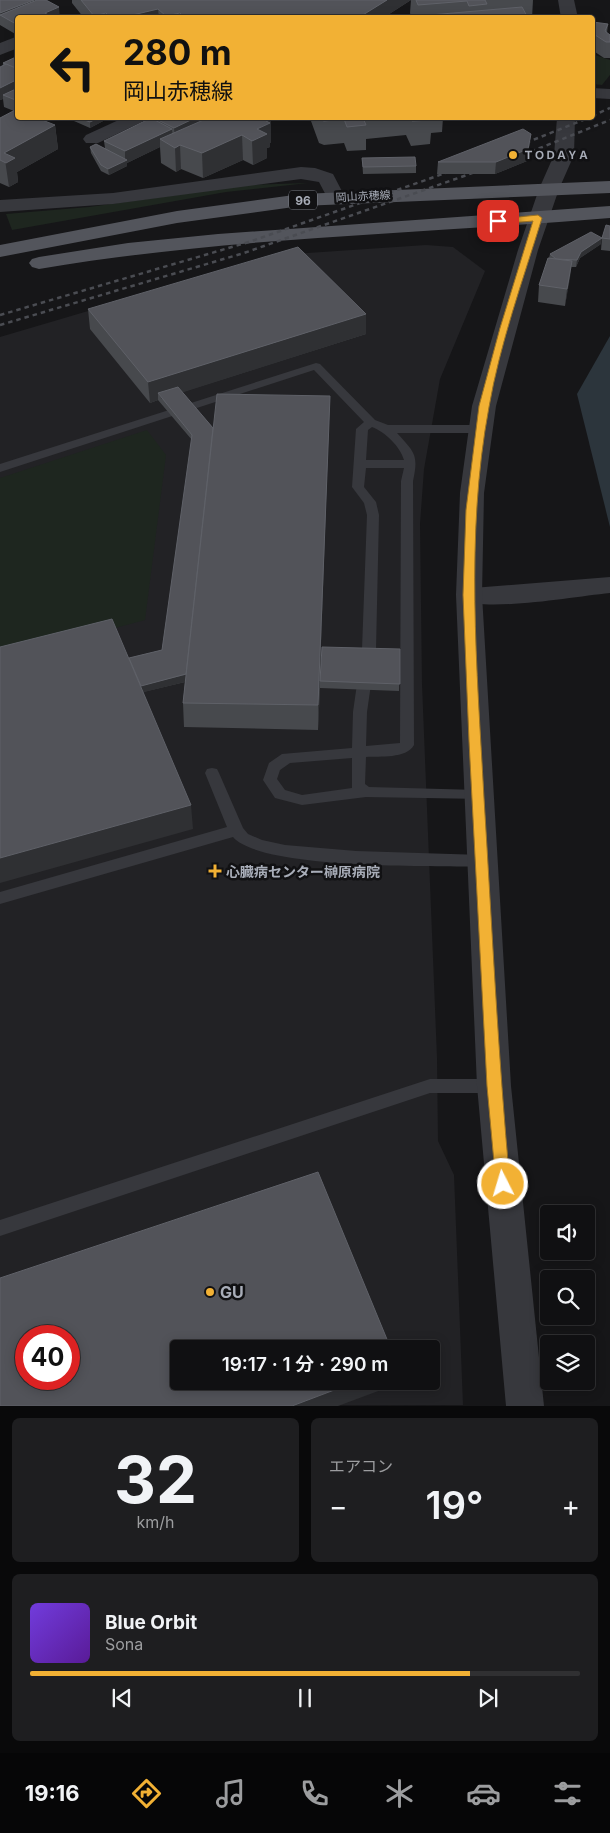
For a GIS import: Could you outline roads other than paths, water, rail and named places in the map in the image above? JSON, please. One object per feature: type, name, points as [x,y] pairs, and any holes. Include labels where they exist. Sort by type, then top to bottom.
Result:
[{"type":"main road","name":"岡山赤穂線","points":[[0,252],[177,217],[265,204],[336,198],[610,187]]},
{"type":"main road","points":[[0,270],[71,257],[183,243],[610,212]]},
{"type":"street","points":[[566,0],[569,15]]},
{"type":"street","points":[[0,30],[12,46]]},
{"type":"street","points":[[595,93],[610,94]]},
{"type":"street","points":[[92,139],[132,120]]},
{"type":"street","points":[[525,1406],[494,1086],[469,595],[472,493],[484,406],[504,328],[538,218],[564,155],[566,120]]},
{"type":"street","points":[[0,206],[52,205],[101,200],[301,173],[315,174],[326,178],[336,198]]},
{"type":"street","points":[[469,595],[510,595],[610,585]]},
{"type":"lane","points":[[0,468],[316,366],[371,423],[387,429],[481,430]]},
{"type":"lane","points":[[366,792],[358,786],[360,712],[369,648],[373,515],[370,502],[358,488],[362,429],[371,423]]},
{"type":"lane","points":[[387,429],[408,453],[411,464],[407,481],[407,745],[400,750],[287,758],[274,767],[270,780],[280,794],[302,800],[366,792],[478,795]]},
{"type":"lane","points":[[360,464],[411,464]]},
{"type":"lane","points":[[212,773],[236,830],[246,840],[260,846],[351,857],[482,861]]},
{"type":"lane","points":[[0,898],[236,830]]},
{"type":"lane","points":[[0,1228],[430,1086],[494,1086]]},
{"type":"railway","points":[[595,115],[610,108]]},
{"type":"railway","points":[[518,146],[583,120]]},
{"type":"railway","points":[[515,158],[610,120]]},
{"type":"railway","points":[[0,315],[249,242],[457,169]]},
{"type":"railway","points":[[0,325],[244,253],[484,169]]},
{"type":"place","name":"ＴＯＤＡＹＡ","points":[[513,155]]},
{"type":"place","name":"心臓病センター榊原病院","points":[[215,871]]},
{"type":"place","name":"GU","points":[[210,1292]]}]
